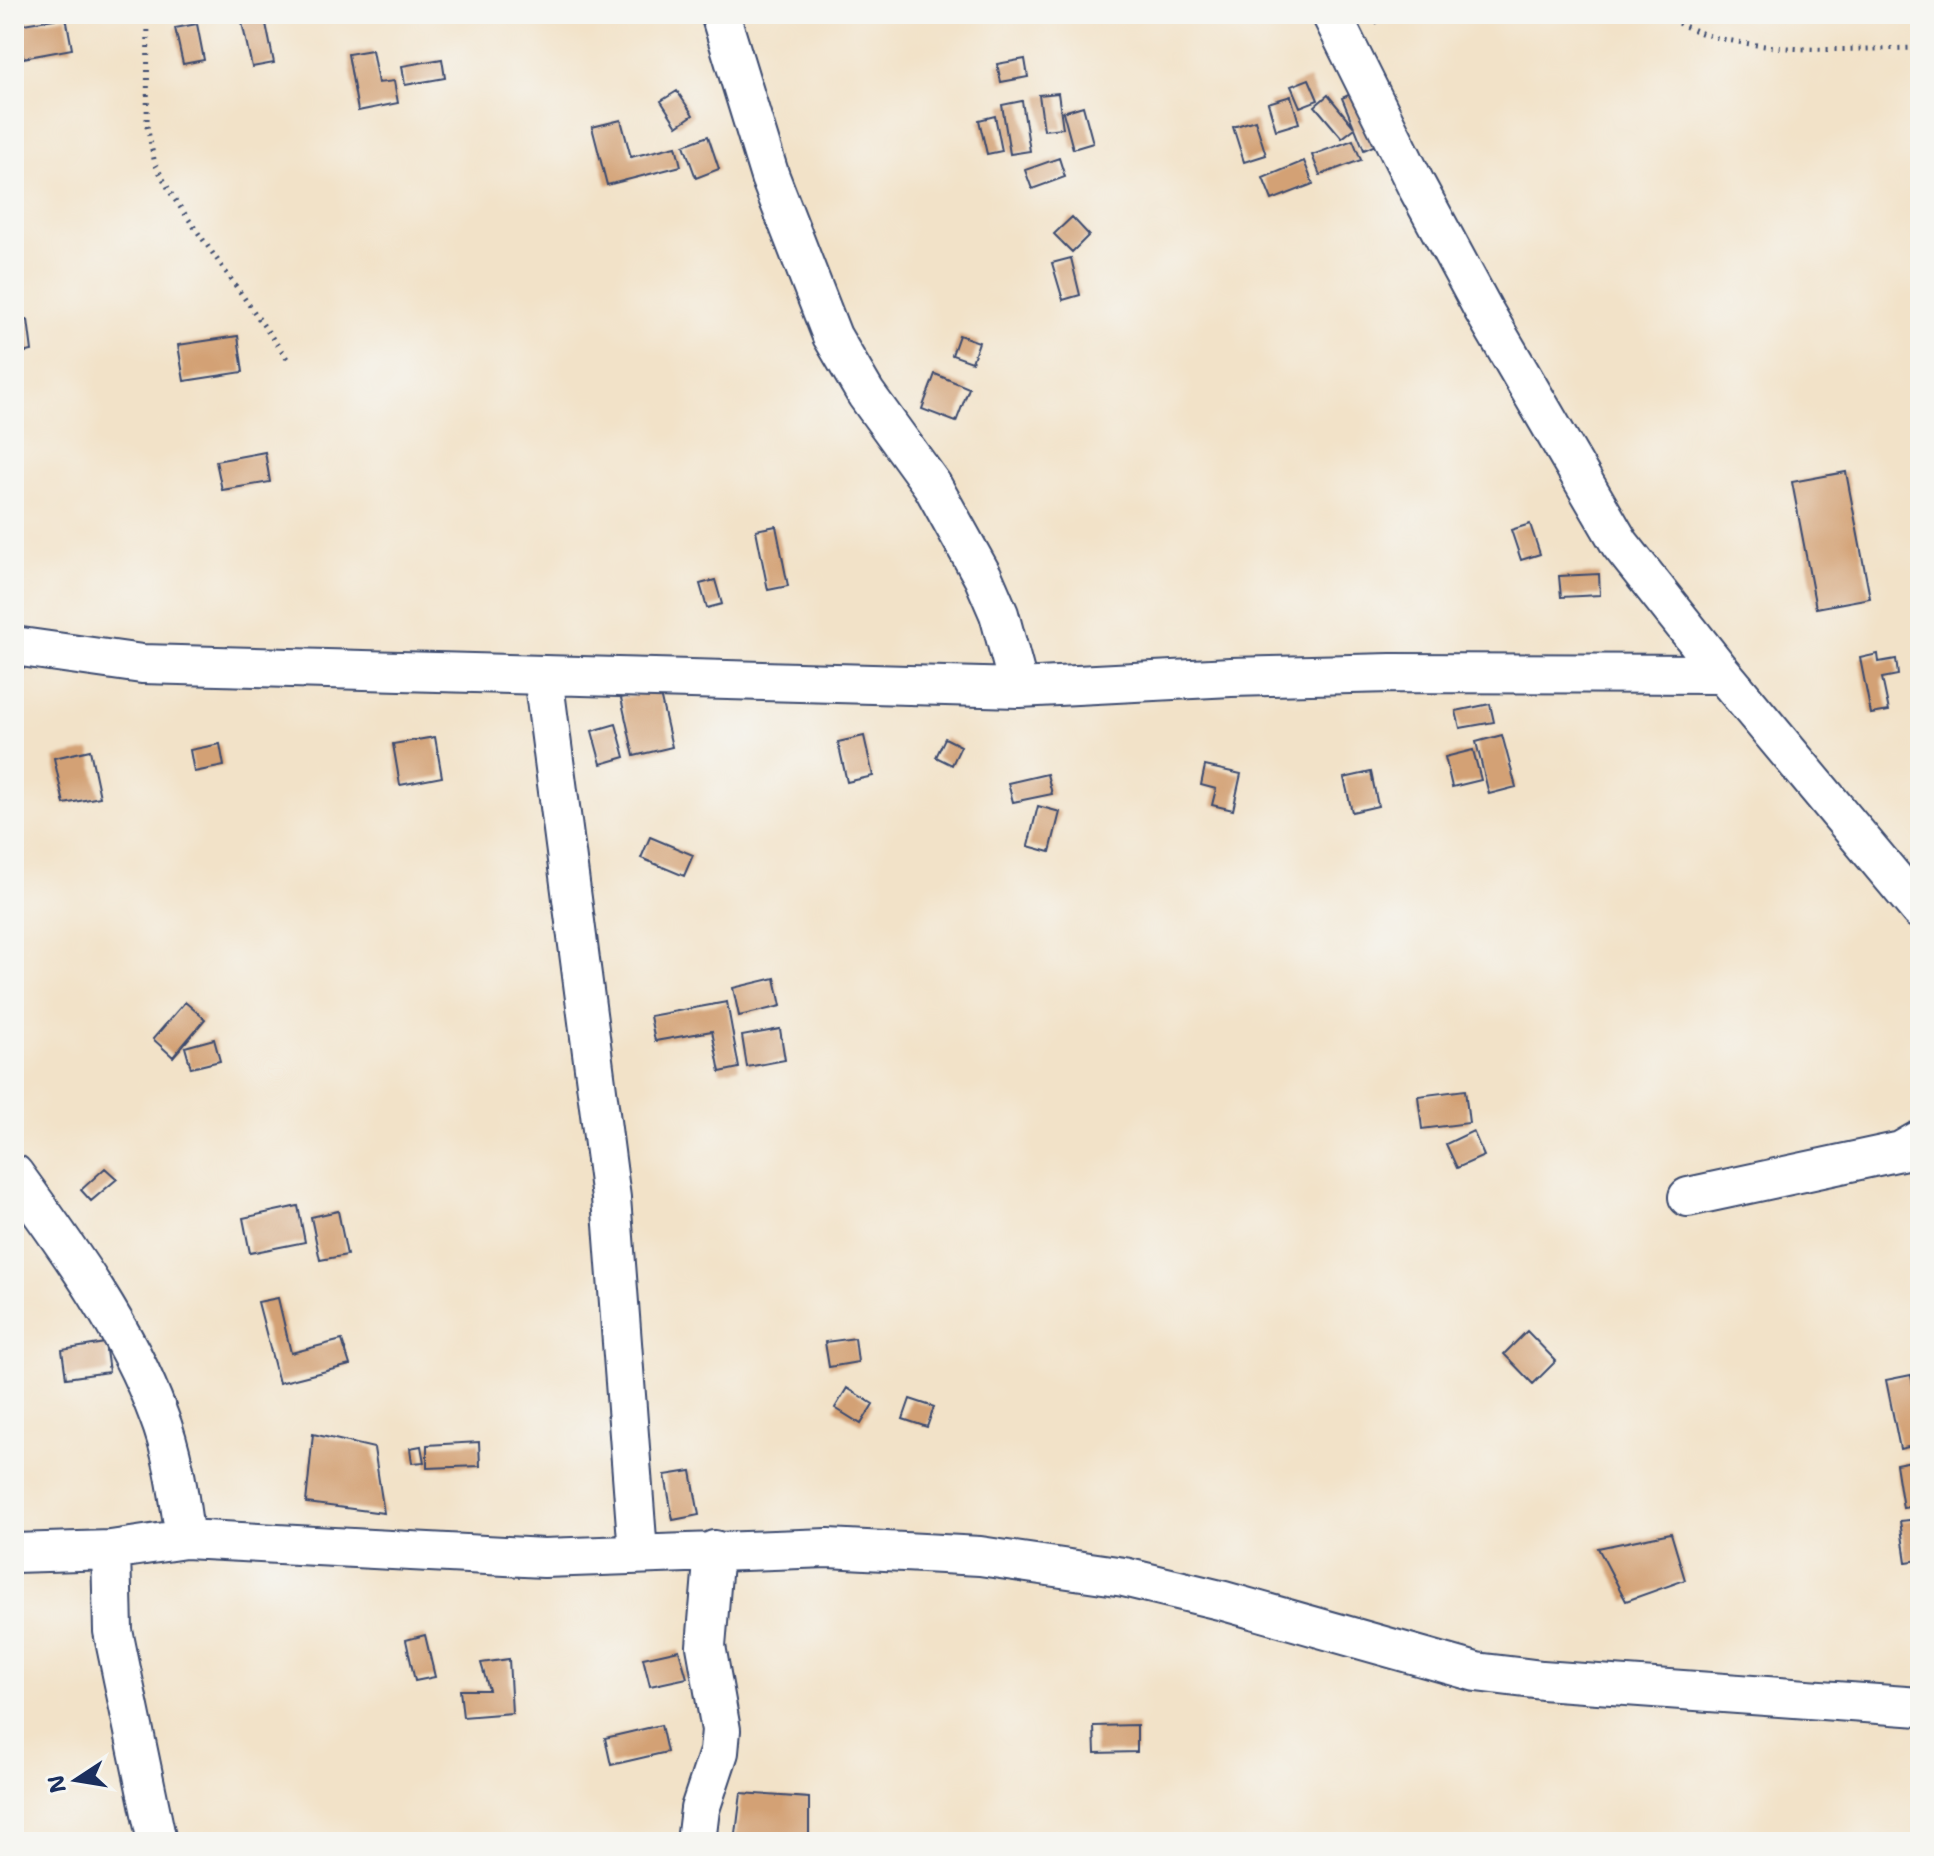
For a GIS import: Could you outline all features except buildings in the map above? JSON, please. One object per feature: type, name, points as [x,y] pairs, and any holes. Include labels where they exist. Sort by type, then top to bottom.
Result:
[{"type":"street","points":[[720,14],[770,177],[832,336],[866,394],[932,485],[983,577],[999,614],[1019,688]]},
{"type":"street","points":[[1331,14],[1416,185],[1484,311],[1620,544],[1723,674],[1920,910]]},
{"type":"street","points":[[14,646],[142,664],[1019,688],[1231,677],[1391,673],[1723,674]]},
{"type":"street","points":[[543,676],[611,1198],[638,1553]]},
{"type":"street","points":[[1688,1197],[1901,1151],[1920,1140]]},
{"type":"street","points":[[14,1174],[54,1229],[134,1360],[159,1415],[178,1483],[185,1539]]},
{"type":"street","points":[[14,1553],[111,1550],[185,1539],[544,1558],[828,1548],[980,1556],[1124,1577],[1224,1601],[1476,1672],[1542,1680],[1920,1707]]},
{"type":"street","points":[[111,1550],[113,1631],[157,1842]]},
{"type":"street","points":[[696,1842],[700,1809],[719,1752],[721,1730],[706,1646],[714,1550]]},
{"type":"path","points":[[148,14],[147,126],[155,164],[173,197],[288,360]]},
{"type":"path","points":[[1656,14],[1693,31],[1715,37],[1803,51],[1920,48]]}]
